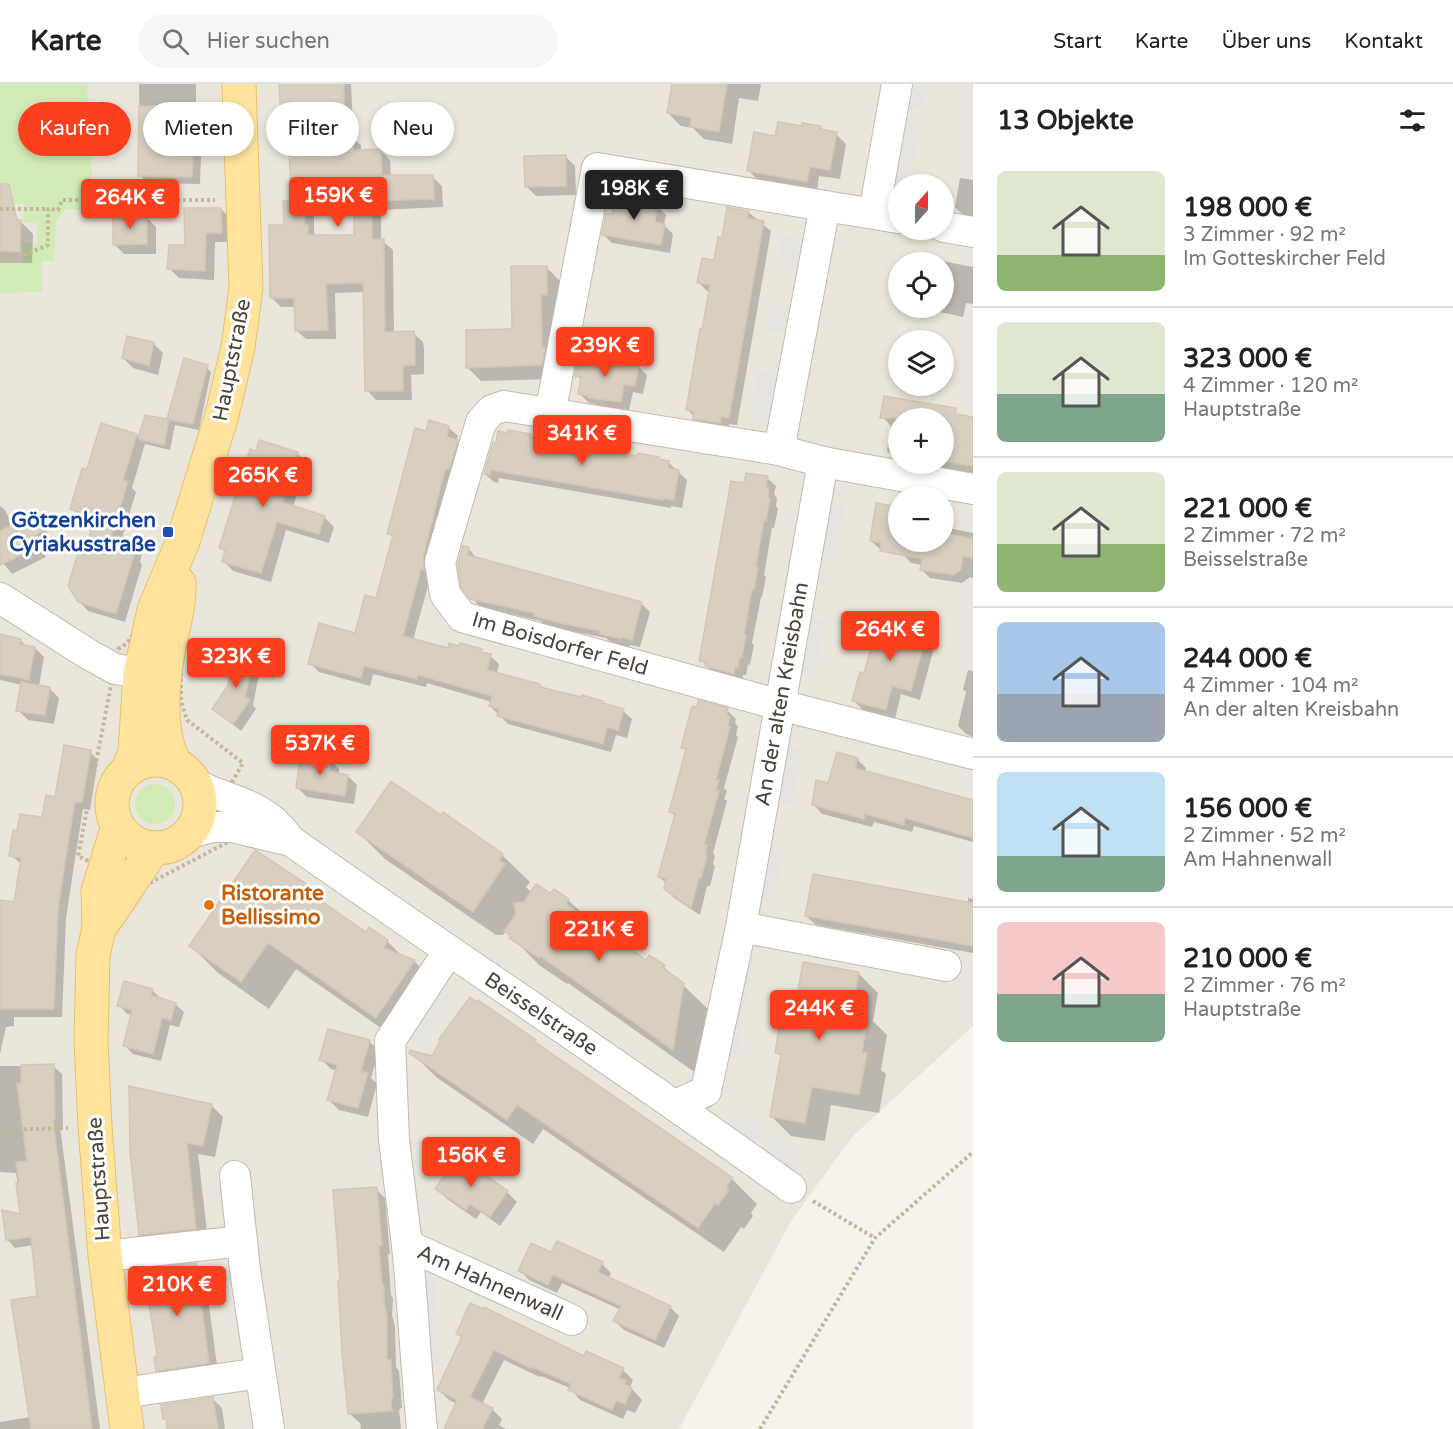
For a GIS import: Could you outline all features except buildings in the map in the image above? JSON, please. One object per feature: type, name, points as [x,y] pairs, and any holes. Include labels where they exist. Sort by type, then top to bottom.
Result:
[{"type":"main road","name":"Hauptstraße","points":[[140,673],[168,654],[180,601],[178,557],[222,415],[238,346],[246,288],[239,84]]},
{"type":"main road","name":"Hauptstraße","points":[[127,1429],[105,1256],[94,1127],[91,1041],[93,955],[99,928],[98,891],[118,826],[113,815],[114,790],[119,779],[128,770],[135,752],[140,673]]},
{"type":"main road","name":"Hauptstraße","points":[[140,673],[164,724],[168,752],[185,774],[200,800],[194,825],[189,833]]},
{"type":"main road","points":[[128,770],[142,762],[167,761],[185,774]]},
{"type":"main road","points":[[118,826],[130,839],[154,848],[179,841],[189,833]]},
{"type":"main road","name":"Hauptstraße","points":[[99,928],[119,903],[130,881],[154,848]]},
{"type":"street","points":[[550,414],[597,168],[886,216],[897,84]]},
{"type":"street","points":[[779,450],[825,206]]},
{"type":"street","points":[[954,229],[973,232]]},
{"type":"street","name":"Im Boisdorfer Feld","points":[[973,489],[823,462],[779,450],[504,406],[492,410],[482,422],[440,562],[445,594],[462,617],[780,705],[973,754]]},
{"type":"street","name":"An der alten Kreisbahn","points":[[676,1105],[706,1091],[741,927],[823,462]]},
{"type":"street","points":[[0,598],[88,654],[140,673]]},
{"type":"street","name":"Beisselstraße","points":[[185,774],[214,794],[254,808],[273,820],[291,842],[448,952],[676,1105],[792,1188]]},
{"type":"street","name":"Beisselstraße","points":[[189,833],[213,827],[232,827],[291,842]]},
{"type":"street","points":[[741,927],[946,966]]},
{"type":"street","name":"Am Hahnenwall","points":[[422,1429],[416,1368],[414,1311],[394,1140],[390,1041],[448,952]]},
{"type":"street","points":[[235,1176],[269,1429]]},
{"type":"street","points":[[105,1256],[242,1241]]},
{"type":"street","name":"Am Hahnenwall","points":[[407,1245],[572,1320]]},
{"type":"street","points":[[123,1393],[260,1373]]},
{"type":"path","points":[[0,209],[58,210],[62,200],[243,200]]},
{"type":"path","points":[[0,256],[22,256],[48,245],[48,209]]},
{"type":"path","points":[[78,856],[100,737],[140,673],[118,649],[132,639],[142,607]]},
{"type":"path","points":[[188,620],[181,661],[181,701],[187,720],[243,763]]},
{"type":"path","points":[[142,887],[232,840]]},
{"type":"path","points":[[0,1130],[94,1127]]},
{"type":"path","points":[[760,1429],[875,1238],[973,1152]]},
{"type":"path","points":[[792,1188],[875,1238]]},
{"type":"shaded area","points":[[0,84],[973,84],[973,1026],[853,1136],[791,1221],[679,1429],[0,1429]]},
{"type":"shaded area","points":[[906,84],[928,84],[923,109],[902,105]]},
{"type":"shaded area","points":[[900,118],[921,123],[911,174],[890,174]]},
{"type":"shaded area","points":[[782,235],[801,239],[796,266],[778,262]]},
{"type":"shaded area","points":[[771,302],[789,306],[784,333],[766,331]]},
{"type":"shaded area","points":[[758,371],[777,375],[769,420],[750,417]]},
{"type":"shaded area","points":[[826,500],[845,505],[836,559],[817,557]]},
{"type":"shaded area","points":[[805,617],[825,621],[815,675],[796,672]]},
{"type":"shaded area","points":[[784,745],[802,749],[793,804],[774,801]]},
{"type":"shaded area","points":[[766,842],[784,846],[775,902],[756,899]]},
{"type":"shaded area","points":[[747,956],[753,958],[737,1056],[727,1061]]},
{"type":"shaded area","points":[[440,986],[455,996],[441,1018],[426,1008]]},
{"type":"shaded area","points":[[421,1013],[437,1024],[421,1045],[406,1036]]},
{"type":"shaded area","points":[[733,1108],[765,1131],[751,1146],[721,1125]]},
{"type":"shaded area","points":[[771,1137],[802,1159],[792,1174],[762,1153]]},
{"type":"shaded area","points":[[435,1274],[441,1366],[426,1367],[418,1276]]},
{"type":"green space","points":[[0,84],[87,84],[88,102],[18,102],[18,156],[91,156],[94,210],[66,209],[56,222],[54,261],[42,261],[42,292],[0,293],[0,263],[23,263],[23,243],[37,243],[37,223],[23,223],[24,204],[0,203]]},
{"type":"green space","points":[[155,784],[163,785],[169,790],[174,796],[174,812],[169,818],[163,823],[155,824],[147,823],[141,818],[136,812],[135,804],[136,796],[141,790],[147,785]]},
{"type":"place","name":"Götzenkirchen Cyriakusstraße","points":[[168,532]]},
{"type":"place","name":"Ristorante Bellissimo","points":[[209,905]]}]
